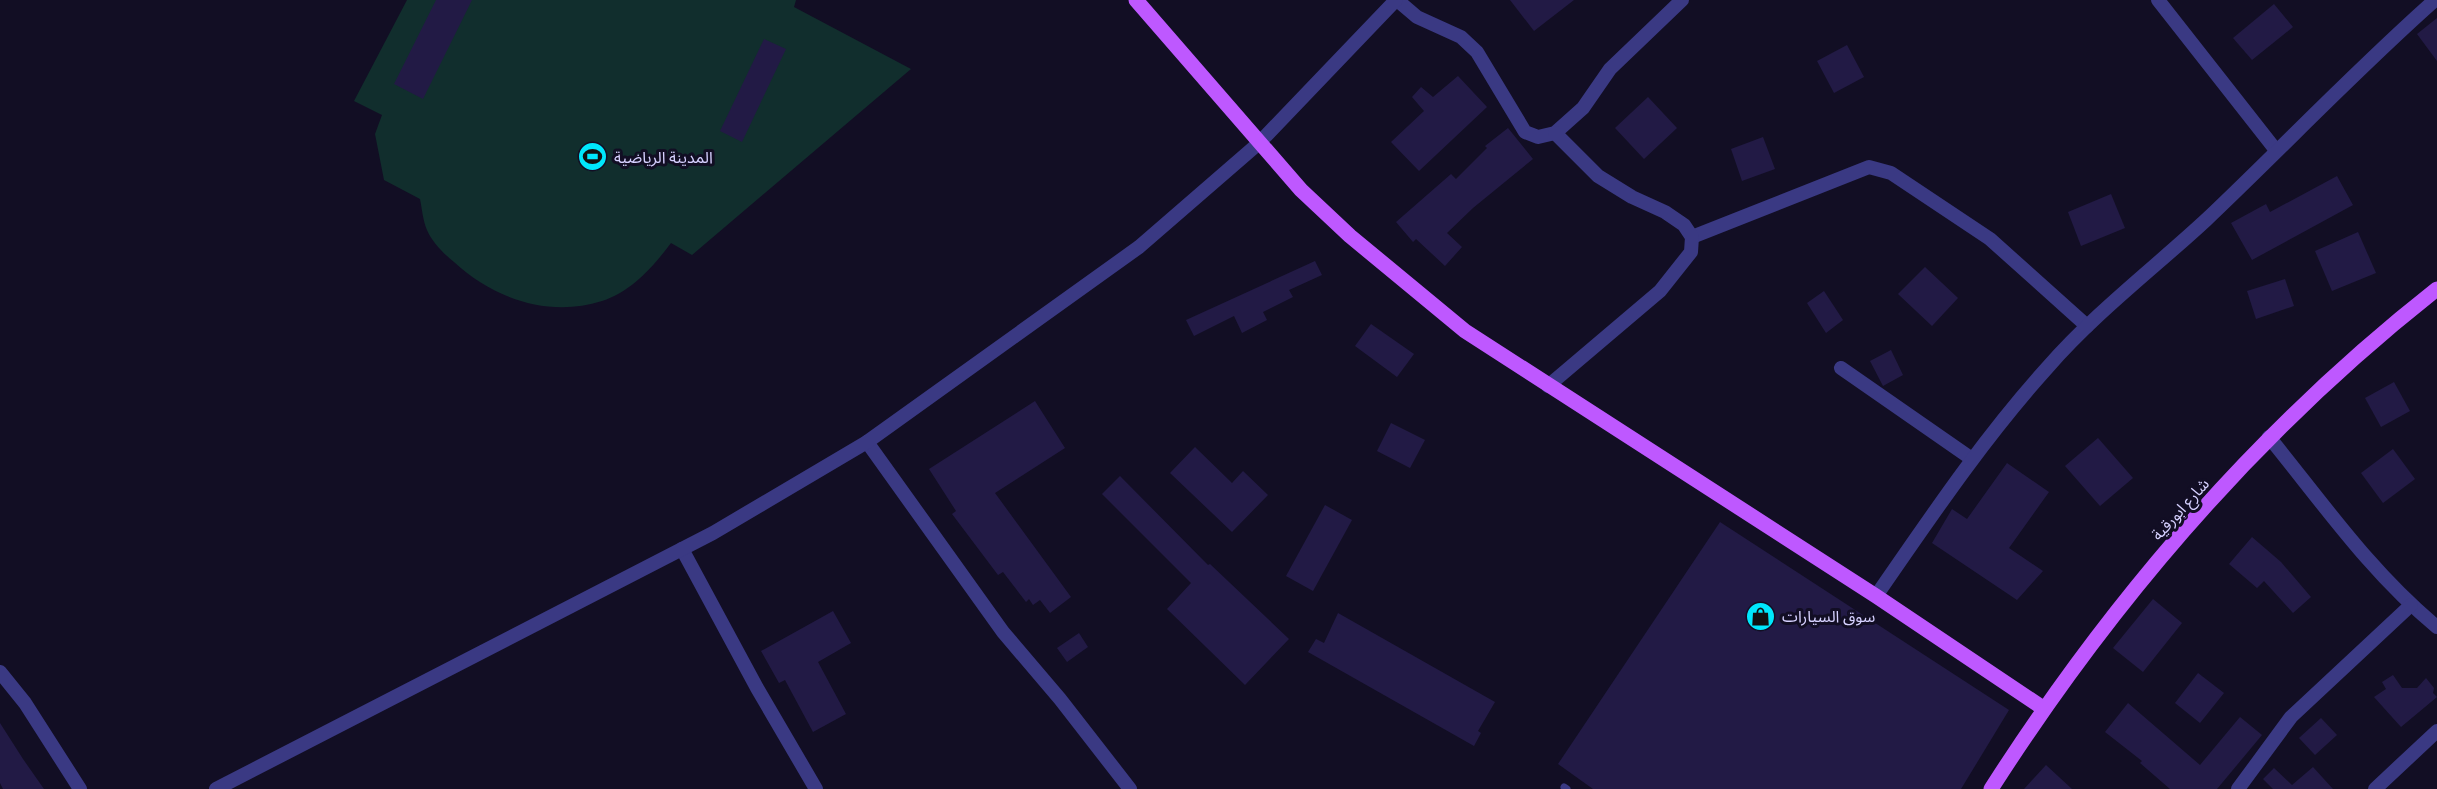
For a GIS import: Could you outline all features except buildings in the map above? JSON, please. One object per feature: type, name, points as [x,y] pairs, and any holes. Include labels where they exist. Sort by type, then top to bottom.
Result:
[{"type":"main road","points":[[1136,0],[1301,190],[1350,236],[1465,331],[1876,596],[2043,708]]},
{"type":"main road","name":"شارع ابورقية","points":[[1991,789],[2043,708],[2145,576],[2269,437],[2395,322],[2437,289]]},
{"type":"street","points":[[216,789],[682,549],[867,442],[1139,247],[1259,143],[1396,0],[1417,16],[1461,38],[1477,52],[1525,132],[1538,137],[1555,133],[1583,108],[1610,69],[1682,0]]},
{"type":"street","points":[[2158,0],[2275,149]]},
{"type":"street","points":[[1876,596],[1972,459],[2046,369],[2086,326],[2207,219],[2275,149],[2435,0]]},
{"type":"street","points":[[1548,386],[1660,291],[1691,252],[1692,237],[1684,225],[1665,212],[1599,176],[1555,133]]},
{"type":"street","points":[[1692,237],[1869,167],[1878,168],[1890,173],[1990,239],[2086,326]]},
{"type":"street","points":[[1841,368],[1972,459]]},
{"type":"street","points":[[2269,437],[2362,552],[2410,605],[2437,627]]},
{"type":"street","points":[[867,442],[1003,632],[1060,699],[1130,789]]},
{"type":"street","points":[[682,549],[757,688],[816,789]]},
{"type":"street","points":[[2238,789],[2291,717],[2410,605]]},
{"type":"street","points":[[0,672],[24,703],[81,789]]},
{"type":"street","points":[[2375,789],[2437,731]]},
{"type":"green space","name":"المدينة الرياضية","points":[[407,0],[796,0],[794,7],[911,69],[692,255],[671,243],[641,278],[613,297],[582,306],[542,306],[504,295],[469,275],[432,239],[424,223],[420,199],[384,180],[375,134],[382,115],[354,101]]},
{"type":"place","name":"المدينة الرياضية","points":[[593,157]]},
{"type":"place","name":"سوق السيارات","points":[[1761,616]]}]
